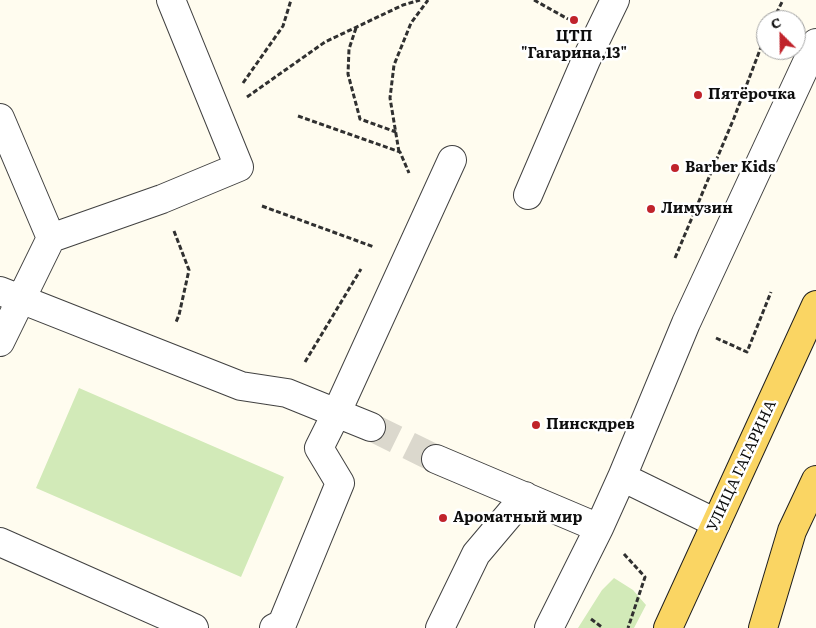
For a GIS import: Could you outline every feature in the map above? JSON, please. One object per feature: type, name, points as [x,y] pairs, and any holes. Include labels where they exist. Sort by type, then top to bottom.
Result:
[{"type":"main road","name":"УЛИЦА ГАГАРИНА","points":[[668,628],[816,305]]},
{"type":"main road","points":[[763,628],[792,531],[816,480]]},
{"type":"main road","points":[[678,628],[704,550]]},
{"type":"street","points":[[0,342],[11,295],[51,238],[162,199],[239,167],[171,0]]},
{"type":"street","points":[[528,195],[582,69],[615,0]]},
{"type":"street","points":[[549,628],[600,528],[686,323],[816,43]]},
{"type":"street","points":[[0,118],[51,238]]},
{"type":"street","points":[[274,628],[282,624],[340,483],[319,448],[452,160]]},
{"type":"street","points":[[11,295],[241,386],[287,393],[371,427]]},
{"type":"street","points":[[436,459],[600,528]]},
{"type":"street","points":[[622,477],[716,523]]},
{"type":"street","points":[[440,628],[476,554],[525,496]]},
{"type":"street","points":[[0,542],[194,628]]},
{"type":"path","points":[[218,116],[284,26],[291,0]]},
{"type":"path","points":[[218,116],[325,42],[403,5],[420,0]]},
{"type":"path","points":[[410,176],[400,152],[390,98],[394,65],[411,23],[428,0]]},
{"type":"path","points":[[356,27],[349,50],[348,74],[360,119],[396,132]]},
{"type":"path","points":[[734,118],[756,60]]},
{"type":"path","points":[[298,116],[400,152]]},
{"type":"path","points":[[162,199],[189,270],[179,315]]},
{"type":"path","points":[[262,206],[375,247],[370,255]]},
{"type":"path","points":[[287,393],[365,263]]},
{"type":"path","points":[[747,352],[771,292]]},
{"type":"path","points":[[600,528],[645,577],[628,628]]},
{"type":"green space","points":[[79,388],[284,477],[241,577],[36,488]]},
{"type":"green space","points":[[614,578],[633,590],[646,605],[634,628],[578,628],[602,590]]},
{"type":"tunnel","points":[[371,427],[436,459]]},
{"type":"place","name":"ЦТП \"Гагарина,13\"","points":[[574,20]]},
{"type":"place","name":"Пятёрочка","points":[[698,95]]},
{"type":"place","name":"Barber Kids","points":[[675,168]]},
{"type":"place","name":"Лимузин","points":[[651,209]]},
{"type":"place","name":"Пинскдрев","points":[[536,425]]},
{"type":"place","name":"Ароматный мир","points":[[443,518]]}]
